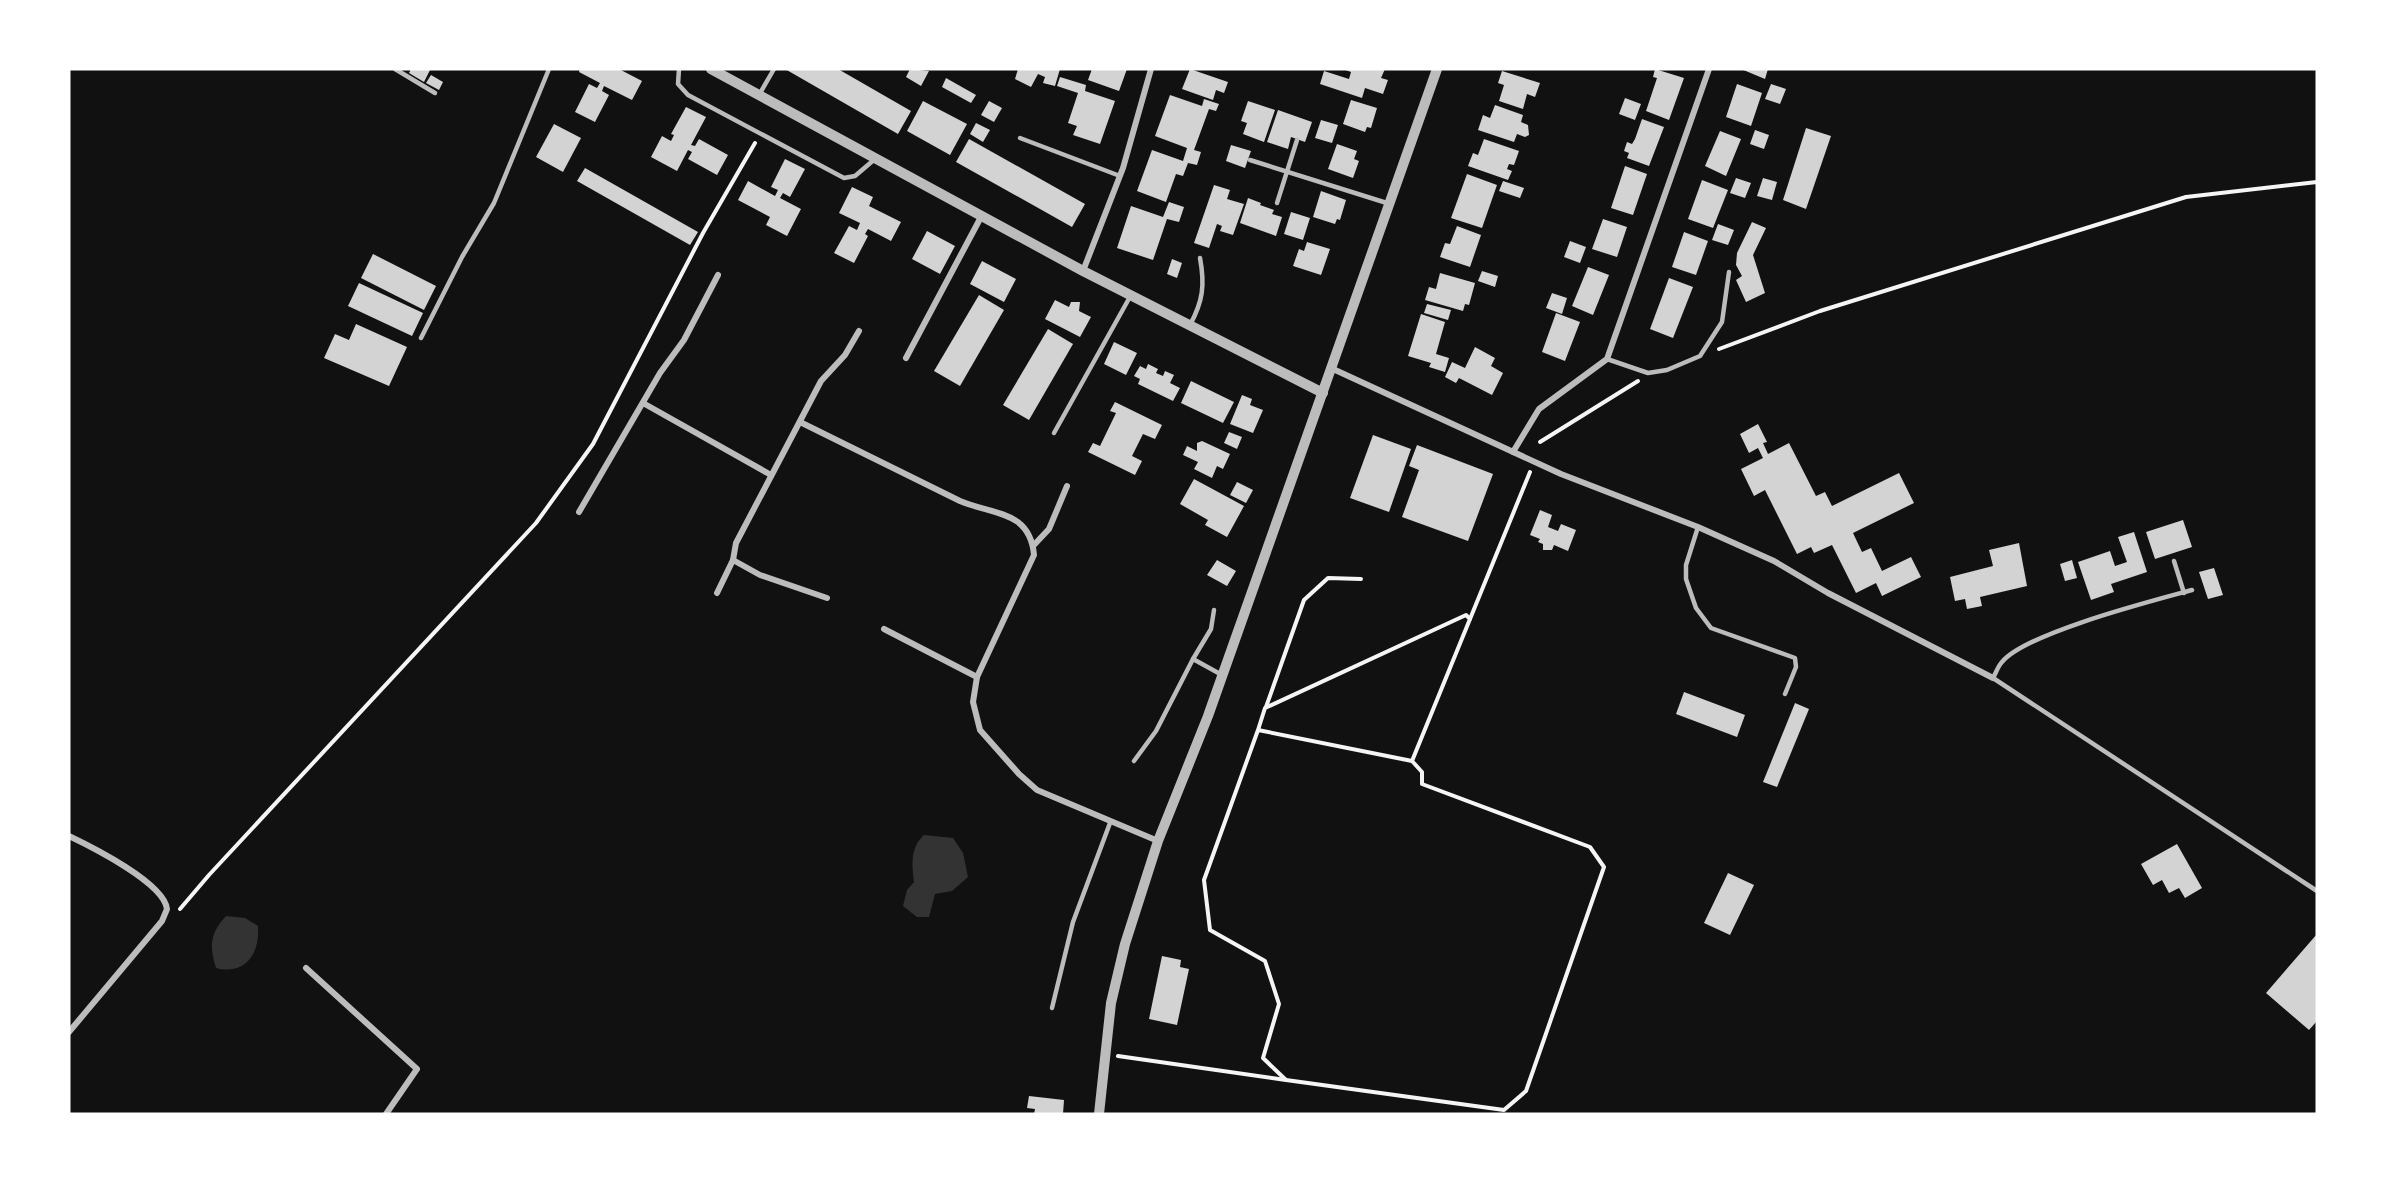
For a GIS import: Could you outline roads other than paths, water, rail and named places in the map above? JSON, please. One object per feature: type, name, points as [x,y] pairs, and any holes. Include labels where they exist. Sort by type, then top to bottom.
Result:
[{"type":"street","points":[[711,69],[981,217],[1323,393]]},
{"type":"street","points":[[1083,271],[1120,176],[1151,69]]},
{"type":"street","points":[[1099,1114],[1111,1003],[1125,944],[1158,841],[1222,675],[1333,369],[1437,69]]},
{"type":"street","points":[[1513,452],[1539,409],[1607,359],[1709,69]]},
{"type":"street","points":[[906,358],[981,217]]},
{"type":"street","points":[[579,512],[643,403],[684,340],[718,275]]},
{"type":"street","points":[[717,593],[733,560],[736,543],[821,381],[845,355],[859,331]]},
{"type":"street","points":[[1333,369],[1534,462],[1698,527],[1774,561],[1828,592],[1993,678]]},
{"type":"street","points":[[643,403],[771,475]]},
{"type":"street","points":[[800,422],[960,501],[1010,516],[1028,532],[1033,546],[1031,564],[977,677],[974,713],[980,730],[1037,790],[1110,823],[1158,841]]},
{"type":"street","points":[[1033,546],[1049,529],[1068,486]]},
{"type":"street","points":[[733,560],[760,574],[827,598]]},
{"type":"street","points":[[884,629],[977,677]]},
{"type":"street","points":[[69,836],[106,855],[162,894],[167,909],[162,921],[69,1032]]},
{"type":"street","points":[[306,968],[417,1069],[386,1114]]},
{"type":"lane","points":[[395,69],[435,93]]},
{"type":"lane","points":[[421,338],[462,257],[494,203],[549,69]]},
{"type":"lane","points":[[678,69],[678,84],[688,95],[844,178],[855,176],[875,159]]},
{"type":"lane","points":[[759,95],[774,69]]},
{"type":"lane","points":[[1020,138],[1120,176]]},
{"type":"lane","points":[[1277,203],[1297,140]]},
{"type":"lane","points":[[1250,160],[1391,204]]},
{"type":"lane","points":[[1190,325],[1202,301],[1204,281],[1200,258]]},
{"type":"lane","points":[[1607,359],[1648,373],[1667,370],[1700,356],[1722,322],[1729,272]]},
{"type":"lane","points":[[1054,433],[1131,295]]},
{"type":"lane","points":[[1698,527],[1686,565],[1689,593],[1696,608],[1711,628],[1795,658],[1796,667],[1785,694]]},
{"type":"lane","points":[[2175,561],[2184,592]]},
{"type":"lane","points":[[2192,590],[2093,619],[2032,642],[2003,661],[1993,678],[2317,891]]},
{"type":"lane","points":[[1134,761],[1156,731],[1211,629],[1214,610]]},
{"type":"lane","points":[[1193,659],[1222,675]]},
{"type":"lane","points":[[1052,1008],[1073,922],[1110,823]]}]
